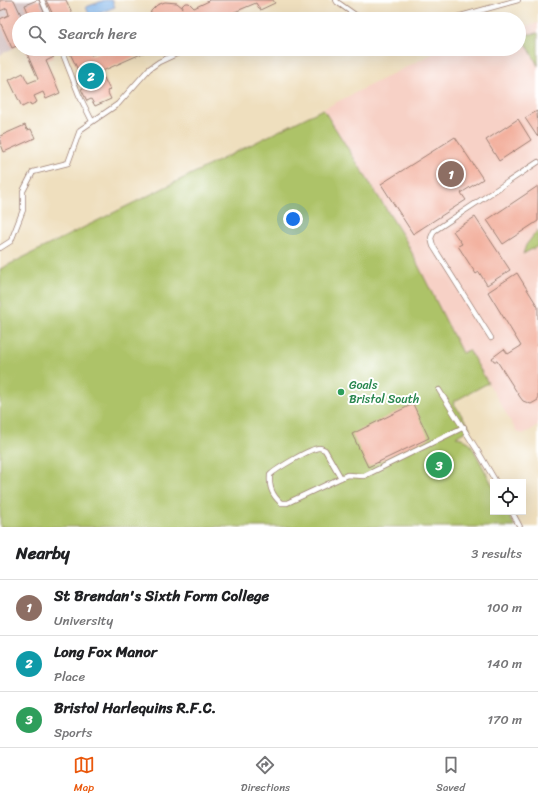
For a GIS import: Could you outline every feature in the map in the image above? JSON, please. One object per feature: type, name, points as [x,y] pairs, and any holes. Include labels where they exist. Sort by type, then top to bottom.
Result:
[{"type":"lane","points":[[42,0],[47,12]]},
{"type":"lane","points":[[336,0],[351,12]]},
{"type":"lane","points":[[475,12],[518,0]]},
{"type":"lane","points":[[64,56],[79,95],[92,121]]},
{"type":"lane","points":[[0,248],[11,241],[23,210],[23,191],[33,172],[68,163],[80,130],[118,104],[149,69],[159,62],[172,56]]},
{"type":"lane","points":[[491,338],[433,246],[431,238],[434,231],[538,162]]},
{"type":"lane","points":[[439,390],[464,427],[494,479]]},
{"type":"lane","points":[[341,478],[325,450],[318,448],[311,450],[275,470],[270,475],[270,485],[273,494],[277,499],[281,503],[287,503],[348,475],[364,476],[464,427]]},
{"type":"lane","points":[[514,515],[520,527]]},
{"type":"shaded area","points":[[0,0],[45,0],[49,12],[12,12],[12,49],[0,55]]},
{"type":"shaded area","points":[[538,23],[538,426],[523,434],[517,432],[469,350],[462,353],[405,239],[323,109],[428,56],[526,56],[526,26]]},
{"type":"green space","points":[[538,33],[538,66],[526,43],[526,34]]},
{"type":"green space","points":[[323,109],[405,239],[462,353],[469,350],[488,383],[453,402],[470,428],[456,437],[462,438],[470,443],[490,480],[490,515],[509,515],[515,527],[0,527],[0,269]]},
{"type":"green space","points":[[538,230],[538,246],[523,254],[526,245]]},
{"type":"water","points":[[105,0],[112,0],[115,7],[102,12],[88,12],[86,7]]},
{"type":"building","points":[[0,0],[14,0],[20,12],[12,12],[12,48],[0,22],[0,19],[9,15],[7,8],[0,11]]},
{"type":"building","points":[[39,0],[44,12],[28,12],[25,5]]},
{"type":"building","points":[[46,0],[66,0],[72,12],[52,12]]},
{"type":"building","points":[[208,0],[273,0],[275,3],[260,10],[256,3],[235,12],[151,12],[157,5],[165,2],[177,3],[183,8],[182,6],[185,3],[189,3],[194,8],[209,1]]},
{"type":"building","points":[[28,56],[54,56],[46,61],[60,93],[46,99],[43,92],[34,96],[37,102],[31,105],[30,103],[22,107],[9,80],[23,73],[28,83],[38,79]]},
{"type":"building","points":[[71,56],[136,56],[98,73],[102,79],[104,78],[110,90],[107,91],[111,99],[95,106],[91,99],[87,101],[81,89],[86,87]]},
{"type":"building","points":[[537,111],[538,135],[537,136],[525,118]]},
{"type":"building","points":[[518,119],[531,140],[499,161],[486,140]]},
{"type":"building","points":[[25,125],[27,130],[31,129],[35,138],[4,152],[0,142],[0,136]]},
{"type":"building","points":[[455,137],[483,179],[461,193],[466,200],[413,234],[381,184]]},
{"type":"building","points":[[538,186],[538,221],[503,244],[487,220]]},
{"type":"building","points":[[475,217],[510,270],[487,285],[479,272],[476,274],[458,246],[462,244],[453,231]]},
{"type":"building","points":[[517,273],[538,307],[538,400],[531,404],[523,401],[497,361],[494,361],[492,358],[504,349],[508,354],[521,346],[488,292]]},
{"type":"building","points":[[413,404],[429,438],[368,467],[352,434]]},
{"type":"place","name":"Long Fox Manor","points":[[91,76]]},
{"type":"place","name":"St Brendan's Sixth Form College","points":[[451,174]]},
{"type":"place","name":"Goals Bristol South","points":[[341,392]]},
{"type":"place","name":"Bristol Harlequins R.F.C.","points":[[439,465]]}]
